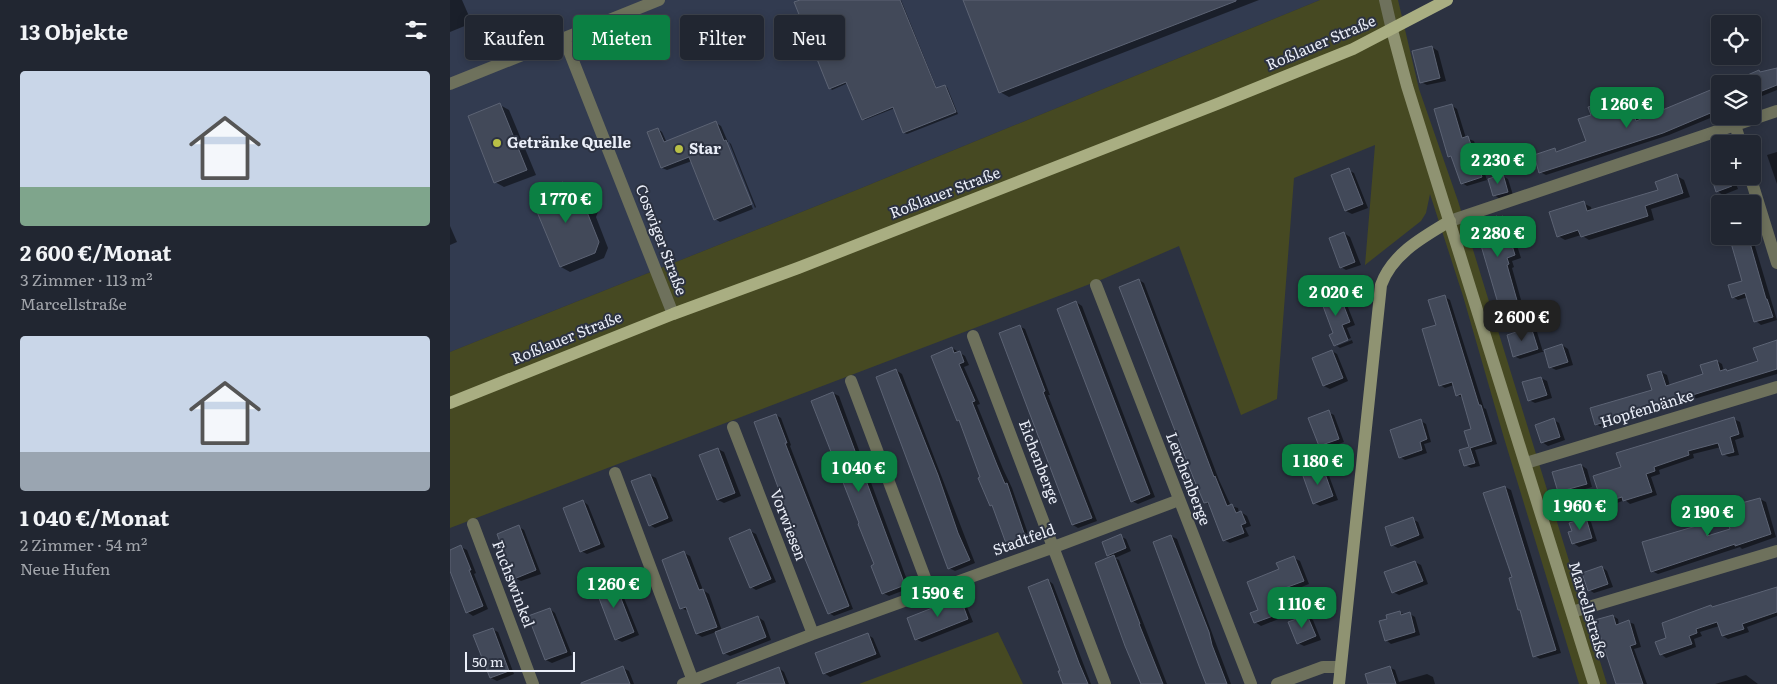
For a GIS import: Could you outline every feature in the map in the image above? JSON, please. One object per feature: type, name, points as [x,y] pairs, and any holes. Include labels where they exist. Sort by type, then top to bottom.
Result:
[{"type":"main road","name":"Roßlauer Straße","points":[[450,403],[673,314],[798,268],[1217,104],[1353,49],[1447,0]]},
{"type":"street","points":[[450,84],[659,0]]},
{"type":"street","points":[[1385,0],[1392,30]]},
{"type":"street","name":"Marcellstraße","points":[[1392,30],[1407,86],[1594,684]]},
{"type":"street","name":"Coswiger Straße","points":[[564,38],[673,314]]},
{"type":"street","points":[[1339,684],[1381,286],[1392,262],[1430,232],[1450,221],[1777,111]]},
{"type":"street","points":[[1735,126],[1738,135]]},
{"type":"street","points":[[1753,185],[1777,263]]},
{"type":"street","name":"Lerchenberge","points":[[1096,285],[1251,684]]},
{"type":"street","name":"Eichenberge","points":[[973,336],[1106,684]]},
{"type":"street","points":[[851,382],[930,591]]},
{"type":"street","name":"Hopfenbänke","points":[[1526,463],[1777,387]]},
{"type":"street","name":"Vorwiesen","points":[[733,427],[813,634]]},
{"type":"street","points":[[615,473],[688,682]]},
{"type":"street","name":"Stadtfeld","points":[[688,682],[813,634],[1179,500]]},
{"type":"street","name":"Fuchswinkel","points":[[473,524],[533,684]]},
{"type":"street","points":[[1572,612],[1777,551]]},
{"type":"street","points":[[1277,684],[1323,667],[1340,667]]},
{"type":"shaded area","points":[[450,0],[1320,0],[859,189],[450,352]]},
{"type":"green space","points":[[1320,0],[1398,0],[1419,89],[1458,201],[1607,684],[1579,684],[1463,296],[1430,194],[1426,213],[1421,221],[1365,265],[1375,145],[1294,178],[1277,399],[1241,415],[1179,246],[1103,279],[450,528],[450,352],[859,189]]},
{"type":"green space","points":[[998,632],[1023,684],[859,684]]},
{"type":"building","points":[[800,0],[900,0],[936,88],[945,85],[956,112],[903,133],[893,107],[862,120],[846,82],[829,89],[817,60],[845,60],[845,15],[799,15],[794,2]]},
{"type":"building","points":[[963,0],[1236,0],[1236,1],[999,93]]},
{"type":"building","points":[[1432,46],[1440,78],[1420,83],[1412,51]]},
{"type":"building","points":[[1777,68],[1777,85],[1761,91],[1761,75],[1748,75],[1759,70],[1760,72]]},
{"type":"building","points":[[1711,90],[1711,113],[1663,133],[1539,173],[1534,155],[1555,148],[1556,152],[1586,141],[1578,119],[1591,115],[1588,107],[1607,101],[1612,118],[1633,112],[1636,121]]},
{"type":"building","name":"Getränke Quelle","points":[[500,103],[527,170],[494,183],[468,116]]},
{"type":"building","points":[[1452,104],[1462,138],[1468,136],[1482,177],[1461,184],[1451,156],[1448,157],[1434,109]]},
{"type":"building","points":[[716,121],[724,141],[726,140],[752,204],[714,220],[689,157],[661,168],[647,132],[658,128],[664,142]]},
{"type":"building","points":[[1349,168],[1363,204],[1345,211],[1331,175]]},
{"type":"building","points":[[1503,174],[1508,192],[1493,196],[1488,179]]},
{"type":"building","points":[[1677,174],[1683,193],[1645,206],[1648,216],[1581,237],[1578,230],[1557,237],[1549,212],[1584,201],[1587,211],[1658,190],[1655,182]]},
{"type":"building","points":[[563,182],[568,195],[579,191],[582,200],[591,203],[587,212],[599,242],[595,253],[560,267],[530,195]]},
{"type":"building","points":[[1714,185],[1732,185],[1732,186],[1716,192]]},
{"type":"building","points":[[1497,216],[1498,218],[1503,216],[1515,255],[1507,258],[1509,264],[1507,265],[1518,304],[1500,310],[1475,225],[1479,224],[1478,222]]},
{"type":"building","points":[[1344,232],[1355,262],[1340,268],[1329,238]]},
{"type":"building","points":[[1732,245],[1751,245],[1773,317],[1754,322],[1745,293],[1732,298],[1728,285],[1742,281]]},
{"type":"building","points":[[1139,279],[1214,477],[1227,506],[1232,504],[1236,513],[1241,511],[1246,523],[1241,525],[1244,533],[1223,541],[1208,502],[1204,503],[1193,477],[1119,287]]},
{"type":"building","points":[[1338,291],[1350,322],[1342,325],[1348,340],[1334,346],[1329,335],[1333,333],[1320,298]]},
{"type":"building","points":[[1445,295],[1492,441],[1470,448],[1475,463],[1464,466],[1459,450],[1469,447],[1464,431],[1471,429],[1461,394],[1456,396],[1452,382],[1439,386],[1422,329],[1436,325],[1428,300]]},
{"type":"building","points":[[1076,301],[1150,494],[1131,502],[1057,309]]},
{"type":"building","points":[[1020,325],[1045,391],[1043,392],[1092,518],[1072,525],[999,333]]},
{"type":"building","points":[[1531,327],[1538,349],[1513,357],[1507,335]]},
{"type":"building","points":[[1777,340],[1777,369],[1595,425],[1590,408],[1652,390],[1647,375],[1661,371],[1666,386],[1703,374],[1700,365],[1717,360],[1720,371],[1726,369],[1727,371],[1758,361],[1753,348]]},
{"type":"building","points":[[1562,344],[1568,362],[1549,368],[1544,350]]},
{"type":"building","points":[[952,347],[954,353],[960,351],[964,362],[959,364],[975,401],[972,402],[1005,484],[1007,483],[1026,539],[1007,546],[992,505],[990,506],[978,478],[980,477],[959,420],[957,421],[931,356]]},
{"type":"building","points":[[1332,350],[1343,378],[1323,386],[1312,358]]},
{"type":"building","points":[[896,369],[970,560],[948,569],[876,377]]},
{"type":"building","points":[[1541,377],[1547,395],[1528,401],[1522,382]]},
{"type":"building","points":[[833,392],[905,585],[882,594],[871,566],[874,564],[859,523],[811,401]]},
{"type":"building","points":[[1329,410],[1339,439],[1319,446],[1308,418]]},
{"type":"building","points":[[776,414],[787,443],[785,443],[849,606],[828,614],[800,547],[754,422]]},
{"type":"building","points":[[1734,417],[1739,434],[1730,437],[1734,452],[1722,455],[1718,443],[1688,451],[1689,455],[1654,467],[1655,471],[1646,474],[1652,492],[1623,501],[1622,497],[1602,503],[1593,476],[1621,467],[1616,453]]},
{"type":"building","points":[[1554,418],[1560,437],[1541,443],[1535,425]]},
{"type":"building","points":[[1421,419],[1427,439],[1420,442],[1422,450],[1399,458],[1390,430]]},
{"type":"building","points":[[718,448],[735,493],[717,500],[699,455]]},
{"type":"building","points":[[1581,464],[1587,484],[1558,492],[1552,472]]},
{"type":"building","points":[[1323,468],[1333,496],[1313,504],[1303,476]]},
{"type":"building","points":[[650,474],[668,518],[649,526],[631,481]]},
{"type":"building","points":[[1505,486],[1556,650],[1533,657],[1509,578],[1512,577],[1483,493]]},
{"type":"building","points":[[1760,498],[1771,534],[1651,572],[1642,542],[1703,524],[1707,536],[1730,529],[1723,508]]},
{"type":"building","points":[[583,500],[600,544],[580,552],[563,508]]},
{"type":"building","points":[[1413,517],[1419,535],[1391,546],[1385,527]]},
{"type":"building","points":[[1586,518],[1592,538],[1572,544],[1568,532],[1572,531],[1569,523]]},
{"type":"building","points":[[519,525],[536,570],[514,579],[497,534]]},
{"type":"building","points":[[750,529],[771,579],[750,588],[729,538]]},
{"type":"building","points":[[1121,534],[1126,548],[1107,556],[1102,542]]},
{"type":"building","points":[[1171,535],[1227,684],[1206,684],[1199,666],[1153,542]]},
{"type":"building","points":[[461,545],[483,606],[466,613],[450,571],[450,550]]},
{"type":"building","points":[[684,551],[699,590],[703,589],[717,627],[696,634],[686,607],[680,609],[662,560]]},
{"type":"building","points":[[1114,555],[1163,684],[1141,684],[1125,646],[1095,563]]},
{"type":"building","points":[[1294,556],[1304,581],[1274,592],[1278,602],[1272,604],[1276,615],[1254,623],[1250,613],[1258,610],[1247,582],[1279,569],[1276,563]]},
{"type":"building","points":[[1415,561],[1423,581],[1392,593],[1384,572]]},
{"type":"building","points":[[1602,566],[1608,584],[1588,591],[1582,573]]},
{"type":"building","points":[[613,578],[634,632],[615,640],[594,585]]},
{"type":"building","points":[[1048,579],[1088,684],[1063,684],[1058,671],[1060,671],[1028,587]]},
{"type":"building","points":[[1777,587],[1777,612],[1742,624],[1744,629],[1722,636],[1717,622],[1696,629],[1697,633],[1689,636],[1692,644],[1660,655],[1655,642],[1666,638],[1662,623],[1711,605],[1712,607]]},
{"type":"building","points":[[960,597],[968,619],[915,640],[907,618]]},
{"type":"building","points":[[550,608],[567,652],[545,660],[528,616]]},
{"type":"building","points":[[1400,611],[1401,615],[1410,612],[1415,632],[1385,641],[1379,621],[1387,619],[1386,615]]},
{"type":"building","points":[[1307,615],[1316,636],[1297,644],[1288,622]]},
{"type":"building","points":[[1613,615],[1616,625],[1629,620],[1636,644],[1630,646],[1643,684],[1616,684],[1595,620]]},
{"type":"building","points":[[758,616],[766,637],[723,654],[715,632]]},
{"type":"building","points":[[493,628],[509,671],[490,678],[473,635]]},
{"type":"building","points":[[868,633],[876,654],[823,674],[815,653]]},
{"type":"building","points":[[623,666],[630,684],[581,684],[581,683]]},
{"type":"building","points":[[1390,666],[1396,684],[1368,684],[1365,674]]},
{"type":"building","points":[[779,667],[785,684],[737,684],[737,683]]},
{"type":"place","name":"Getränke Quelle","points":[[497,143]]},
{"type":"place","name":"Star","points":[[679,149]]}]
